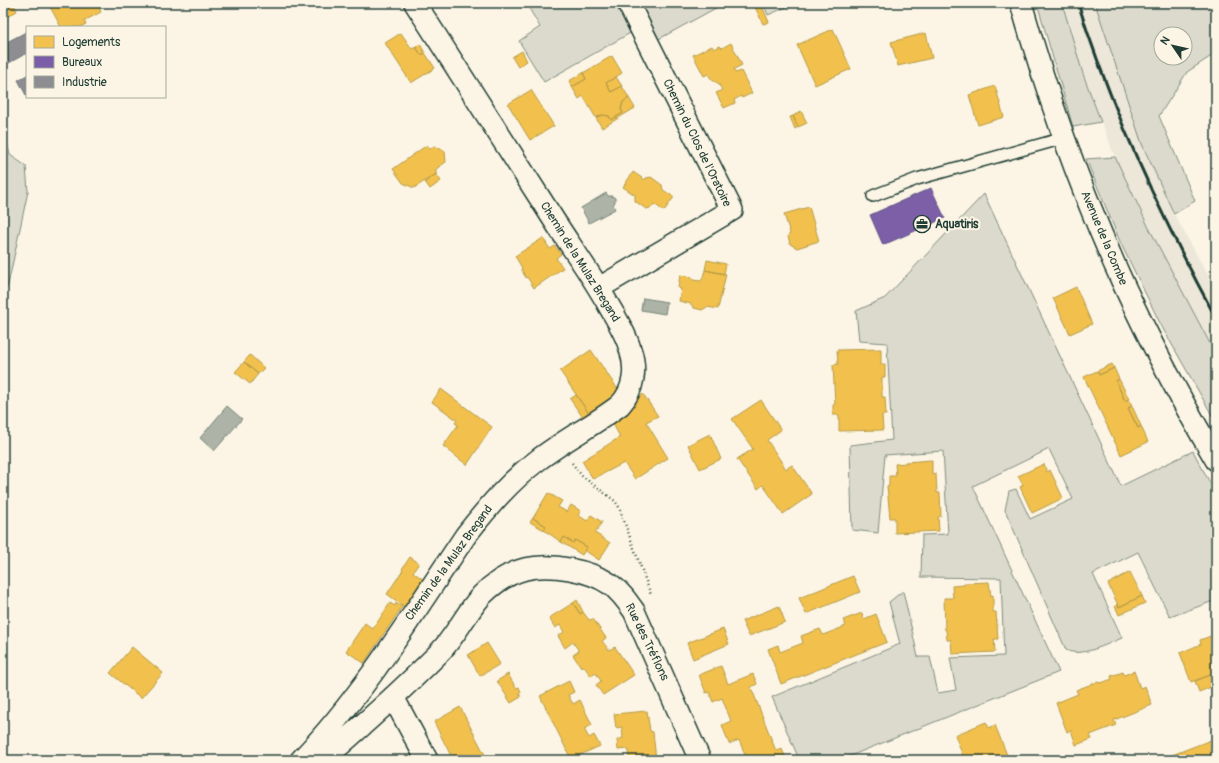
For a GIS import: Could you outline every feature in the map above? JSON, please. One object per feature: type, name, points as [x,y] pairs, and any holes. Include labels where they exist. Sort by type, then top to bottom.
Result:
[{"type":"street","name":"Chemin de la Mulaz Bregand","points":[[301,760],[341,716],[363,687],[466,535],[499,494],[518,476],[539,460],[620,405],[627,398],[633,379],[631,350],[618,322],[599,288],[552,218],[415,3]]},
{"type":"street","name":"Chemin du Clos de l'Oratoire","points":[[599,288],[732,210],[628,3]]},
{"type":"street","name":"Avenue de la Combe","points":[[1021,3],[1043,78],[1064,138],[1091,208],[1122,281],[1166,371],[1216,460]]},
{"type":"street","name":"Rue des Tréflons","points":[[323,760],[393,697],[447,644],[481,596],[509,575],[526,569],[544,567],[579,571],[596,576],[611,584],[624,596],[634,611],[700,760]]},
{"type":"street","points":[[393,697],[426,760]]},
{"type":"lane","points":[[873,196],[917,179],[1064,138]]},
{"type":"path","points":[[560,445],[582,476],[615,501],[619,507],[651,596]]},
{"type":"shaded area","points":[[526,3],[618,3],[632,32],[544,82],[519,41],[540,27]]},
{"type":"shaded area","points":[[638,3],[725,3],[657,40]]},
{"type":"shaded area","points":[[763,3],[796,3],[768,15]]},
{"type":"shaded area","points":[[1037,3],[1062,3],[1083,74],[1101,122],[1073,127]]},
{"type":"shaded area","points":[[1062,3],[1095,3],[1142,144],[1174,214],[1216,289],[1216,355],[1149,228],[1115,157],[1083,74]]},
{"type":"shaded area","points":[[1095,3],[1216,3],[1216,53],[1187,72],[1159,116],[1195,201],[1174,214],[1142,144]]},
{"type":"shaded area","points":[[3,132],[10,155],[26,166],[28,191],[8,285],[3,296]]},
{"type":"shaded area","points":[[1115,157],[1149,228],[1216,355],[1216,422],[1162,327],[1121,244],[1086,159]]},
{"type":"shaded area","points":[[606,193],[608,196],[615,198],[613,205],[615,209],[589,223],[581,208]]},
{"type":"shaded area","points":[[984,194],[1121,486],[1193,451],[1216,494],[1216,600],[1170,617],[1138,552],[1093,574],[1122,638],[1102,647],[1086,651],[1072,652],[1066,650],[1005,510],[1009,491],[1016,489],[1030,519],[1073,499],[1049,449],[973,486],[1059,672],[840,760],[796,760],[799,759],[772,697],[900,644],[889,602],[903,591],[918,657],[930,657],[938,693],[956,690],[950,658],[1004,656],[1001,578],[921,577],[922,535],[948,534],[943,451],[885,455],[878,533],[852,530],[850,445],[892,440],[887,343],[859,341],[856,311],[885,298]]},
{"type":"shaded area","points":[[643,298],[667,302],[665,314],[641,310]]},
{"type":"shaded area","points":[[227,406],[242,419],[214,451],[200,438]]},
{"type":"building: Logements","points":[[3,3],[13,3],[17,11],[3,19]]},
{"type":"building: Logements","points":[[48,3],[97,3],[101,12],[84,21],[86,24],[82,26],[60,26]]},
{"type":"building: Logements","points":[[761,4],[769,22],[763,24],[755,7]]},
{"type":"building: Logements","points":[[833,29],[851,69],[815,85],[797,45]]},
{"type":"building: Logements","points":[[401,33],[412,49],[416,47],[421,55],[425,53],[435,68],[411,83],[385,43]]},
{"type":"building: Logements","points":[[926,33],[932,58],[898,66],[891,42]]},
{"type":"building: Logements","points":[[731,43],[742,65],[734,69],[736,73],[741,71],[752,93],[742,98],[741,96],[734,100],[735,103],[724,108],[716,93],[722,90],[718,83],[712,80],[708,74],[704,76],[693,55],[712,46],[714,49],[720,46],[722,48]]},
{"type":"building: Logements","points":[[420,44],[425,53],[421,55],[416,47]]},
{"type":"building: Logements","points":[[522,51],[527,61],[518,67],[512,57]]},
{"type":"building: Logements","points":[[612,56],[622,73],[606,83],[611,92],[622,86],[629,98],[623,102],[621,109],[623,113],[611,120],[609,116],[602,115],[596,118],[583,96],[579,99],[572,87],[586,79],[583,73]]},
{"type":"building: Logements","points":[[583,73],[586,79],[572,87],[569,81]]},
{"type":"building: Logements","points":[[616,77],[622,86],[611,92],[606,83]]},
{"type":"building: Logements","points":[[995,86],[1004,117],[978,125],[969,95]]},
{"type":"building: Logements","points":[[531,90],[554,126],[530,140],[508,104]]},
{"type":"building: Logements","points":[[629,98],[635,108],[602,128],[596,118],[602,115],[609,116],[611,120],[623,113],[621,109],[623,102]]},
{"type":"building: Logements","points":[[801,111],[807,123],[798,127],[793,116]]},
{"type":"building: Logements","points":[[793,116],[798,127],[795,129],[790,117]]},
{"type":"building: Logements","points":[[427,145],[430,149],[434,146],[445,151],[446,162],[436,169],[436,174],[414,188],[403,183],[393,169]]},
{"type":"building: Logements","points":[[633,172],[645,180],[646,178],[651,177],[662,185],[663,190],[674,197],[664,211],[654,204],[651,208],[646,209],[635,201],[635,195],[623,187]]},
{"type":"building: Logements","points":[[436,174],[441,181],[430,189],[425,182]]},
{"type":"building: Logements","points":[[809,207],[819,241],[797,248],[790,244],[788,236],[790,233],[784,214]]},
{"type":"building: Logements","points":[[543,238],[550,249],[555,246],[561,254],[556,258],[563,268],[534,288],[527,277],[526,278],[515,256]]},
{"type":"building: Logements","points":[[707,260],[726,264],[724,274],[705,270]]},
{"type":"building: Logements","points":[[705,270],[726,274],[718,309],[707,307],[702,310],[694,308],[691,304],[679,301],[681,289],[678,288],[680,275],[691,277],[693,280],[700,281],[702,280]]},
{"type":"building: Logements","points":[[1076,287],[1092,324],[1070,334],[1053,298]]},
{"type":"building: Logements","points":[[881,349],[881,364],[885,364],[885,377],[882,377],[882,397],[885,397],[886,415],[882,415],[883,430],[839,431],[839,415],[833,415],[833,405],[835,404],[833,365],[838,364],[837,350]]},
{"type":"building: Logements","points":[[591,350],[621,394],[590,415],[560,371]]},
{"type":"building: Logements","points":[[250,355],[264,368],[258,374],[244,362]]},
{"type":"building: Logements","points":[[244,362],[258,374],[250,384],[235,372]]},
{"type":"building: Logements","points":[[1112,364],[1114,368],[1099,375],[1097,371]]},
{"type":"building: Logements","points":[[1114,368],[1119,379],[1116,381],[1125,401],[1129,399],[1132,406],[1128,408],[1138,428],[1141,426],[1148,442],[1121,455],[1084,377],[1097,371],[1099,375]]},
{"type":"building: Logements","points":[[1119,379],[1129,399],[1125,401],[1116,381]]},
{"type":"building: Logements","points":[[441,389],[492,427],[467,465],[443,446],[458,425],[455,423],[457,420],[432,402]]},
{"type":"building: Logements","points":[[643,394],[658,416],[646,422],[668,458],[635,479],[624,463],[593,479],[582,461],[620,437],[612,422],[633,406],[632,403]]},
{"type":"building: Logements","points":[[576,395],[590,415],[584,419],[570,399]]},
{"type":"building: Logements","points":[[761,400],[781,430],[767,440],[786,469],[792,465],[812,494],[783,514],[763,485],[758,489],[737,459],[753,449],[732,419]]},
{"type":"building: Logements","points":[[1132,406],[1141,426],[1138,428],[1128,408]]},
{"type":"building: Logements","points":[[710,434],[721,459],[700,469],[688,445]]},
{"type":"building: Logements","points":[[932,460],[932,475],[936,474],[937,493],[940,493],[941,516],[938,517],[939,531],[895,533],[895,518],[890,518],[887,486],[889,486],[889,476],[896,476],[895,464]]},
{"type":"building: Logements","points":[[1044,464],[1047,472],[1050,470],[1063,498],[1032,513],[1020,487],[1023,485],[1018,476]]},
{"type":"building: Logements","points":[[548,493],[562,501],[558,507],[567,512],[571,505],[581,511],[578,515],[587,521],[591,515],[602,522],[595,533],[610,543],[599,560],[584,550],[587,547],[575,540],[573,543],[564,537],[561,542],[544,530],[546,526],[533,518]]},
{"type":"building: Logements","points":[[533,518],[546,526],[544,530],[530,522]]},
{"type":"building: Logements","points":[[564,537],[573,543],[575,540],[587,547],[582,555],[561,542]]},
{"type":"building: Logements","points":[[410,557],[419,563],[413,572],[424,580],[405,607],[387,594]]},
{"type":"building: Logements","points":[[1130,572],[1142,596],[1119,607],[1108,584]]},
{"type":"building: Logements","points":[[853,576],[860,592],[806,614],[799,598]]},
{"type":"building: Logements","points":[[989,582],[991,596],[993,595],[993,612],[996,612],[998,639],[994,639],[995,652],[952,654],[951,640],[947,640],[945,630],[944,598],[953,598],[952,586],[964,585],[964,583]]},
{"type":"building: Logements","points":[[1142,596],[1145,603],[1119,615],[1115,606],[1118,604],[1119,607]]},
{"type":"building: Logements","points":[[577,600],[583,612],[580,614],[573,603]]},
{"type":"building: Logements","points":[[390,603],[395,606],[396,603],[402,607],[364,663],[346,651],[365,623],[373,629]]},
{"type":"building: Logements","points":[[573,603],[580,614],[583,612],[589,620],[593,619],[606,638],[602,641],[609,650],[615,647],[634,675],[603,695],[596,685],[601,681],[596,673],[591,676],[583,665],[581,667],[573,655],[579,651],[573,642],[565,648],[558,636],[564,632],[560,625],[555,628],[549,618]]},
{"type":"building: Logements","points":[[779,606],[785,622],[749,636],[742,621]]},
{"type":"building: Logements","points":[[862,613],[864,619],[876,614],[887,642],[781,684],[768,649],[778,645],[780,652],[803,643],[801,636],[820,629],[823,635],[846,626],[843,620]]},
{"type":"building: Logements","points":[[723,629],[729,644],[693,659],[687,643]]},
{"type":"building: Logements","points":[[1216,634],[1216,673],[1191,682],[1180,653],[1201,644],[1200,640]]},
{"type":"building: Logements","points":[[487,643],[500,664],[480,676],[468,655]]},
{"type":"building: Logements","points":[[132,647],[163,673],[141,698],[110,673]]},
{"type":"building: Logements","points":[[721,666],[728,684],[753,674],[757,684],[751,687],[776,751],[782,749],[786,759],[747,760],[739,740],[729,744],[722,725],[731,721],[722,698],[713,702],[709,692],[706,693],[699,675]]},
{"type":"building: Logements","points":[[1134,671],[1140,688],[1145,686],[1152,705],[1114,720],[1116,725],[1090,735],[1092,739],[1076,745],[1071,730],[1067,732],[1056,703],[1078,694],[1076,690],[1097,682],[1101,683],[1112,679],[1111,676],[1123,672],[1124,675]]},
{"type":"building: Logements","points":[[1216,673],[1216,685],[1199,692],[1195,681]]},
{"type":"building: Logements","points":[[508,674],[516,688],[519,687],[521,692],[519,693],[521,697],[511,703],[497,681]]},
{"type":"building: Logements","points":[[569,681],[574,692],[568,695],[573,704],[580,700],[592,725],[584,729],[589,738],[594,735],[600,746],[571,759],[540,696]]},
{"type":"building: Logements","points":[[460,707],[485,755],[476,760],[453,760],[434,722]]},
{"type":"building: Logements","points":[[647,711],[650,731],[653,732],[656,760],[629,760],[628,749],[618,750],[617,740],[623,738],[622,727],[616,728],[614,714]]},
{"type":"building: Logements","points":[[986,722],[989,728],[995,725],[1009,760],[962,760],[964,759],[955,735]]},
{"type":"building: Logements","points":[[1216,738],[1216,760],[1159,760]]},
{"type":"building: Bureaux","points":[[931,188],[945,218],[883,245],[870,215]]},
{"type":"building: Industrie","points":[[26,32],[26,54],[9,63],[3,53],[3,44]]},
{"type":"building: Industrie","points":[[26,76],[26,95],[18,80]]},
{"type":"railway","points":[[1078,3],[1107,85],[1157,203],[1216,318]]},
{"type":"place","name":"Aquatiris","points":[[922,224]]}]
